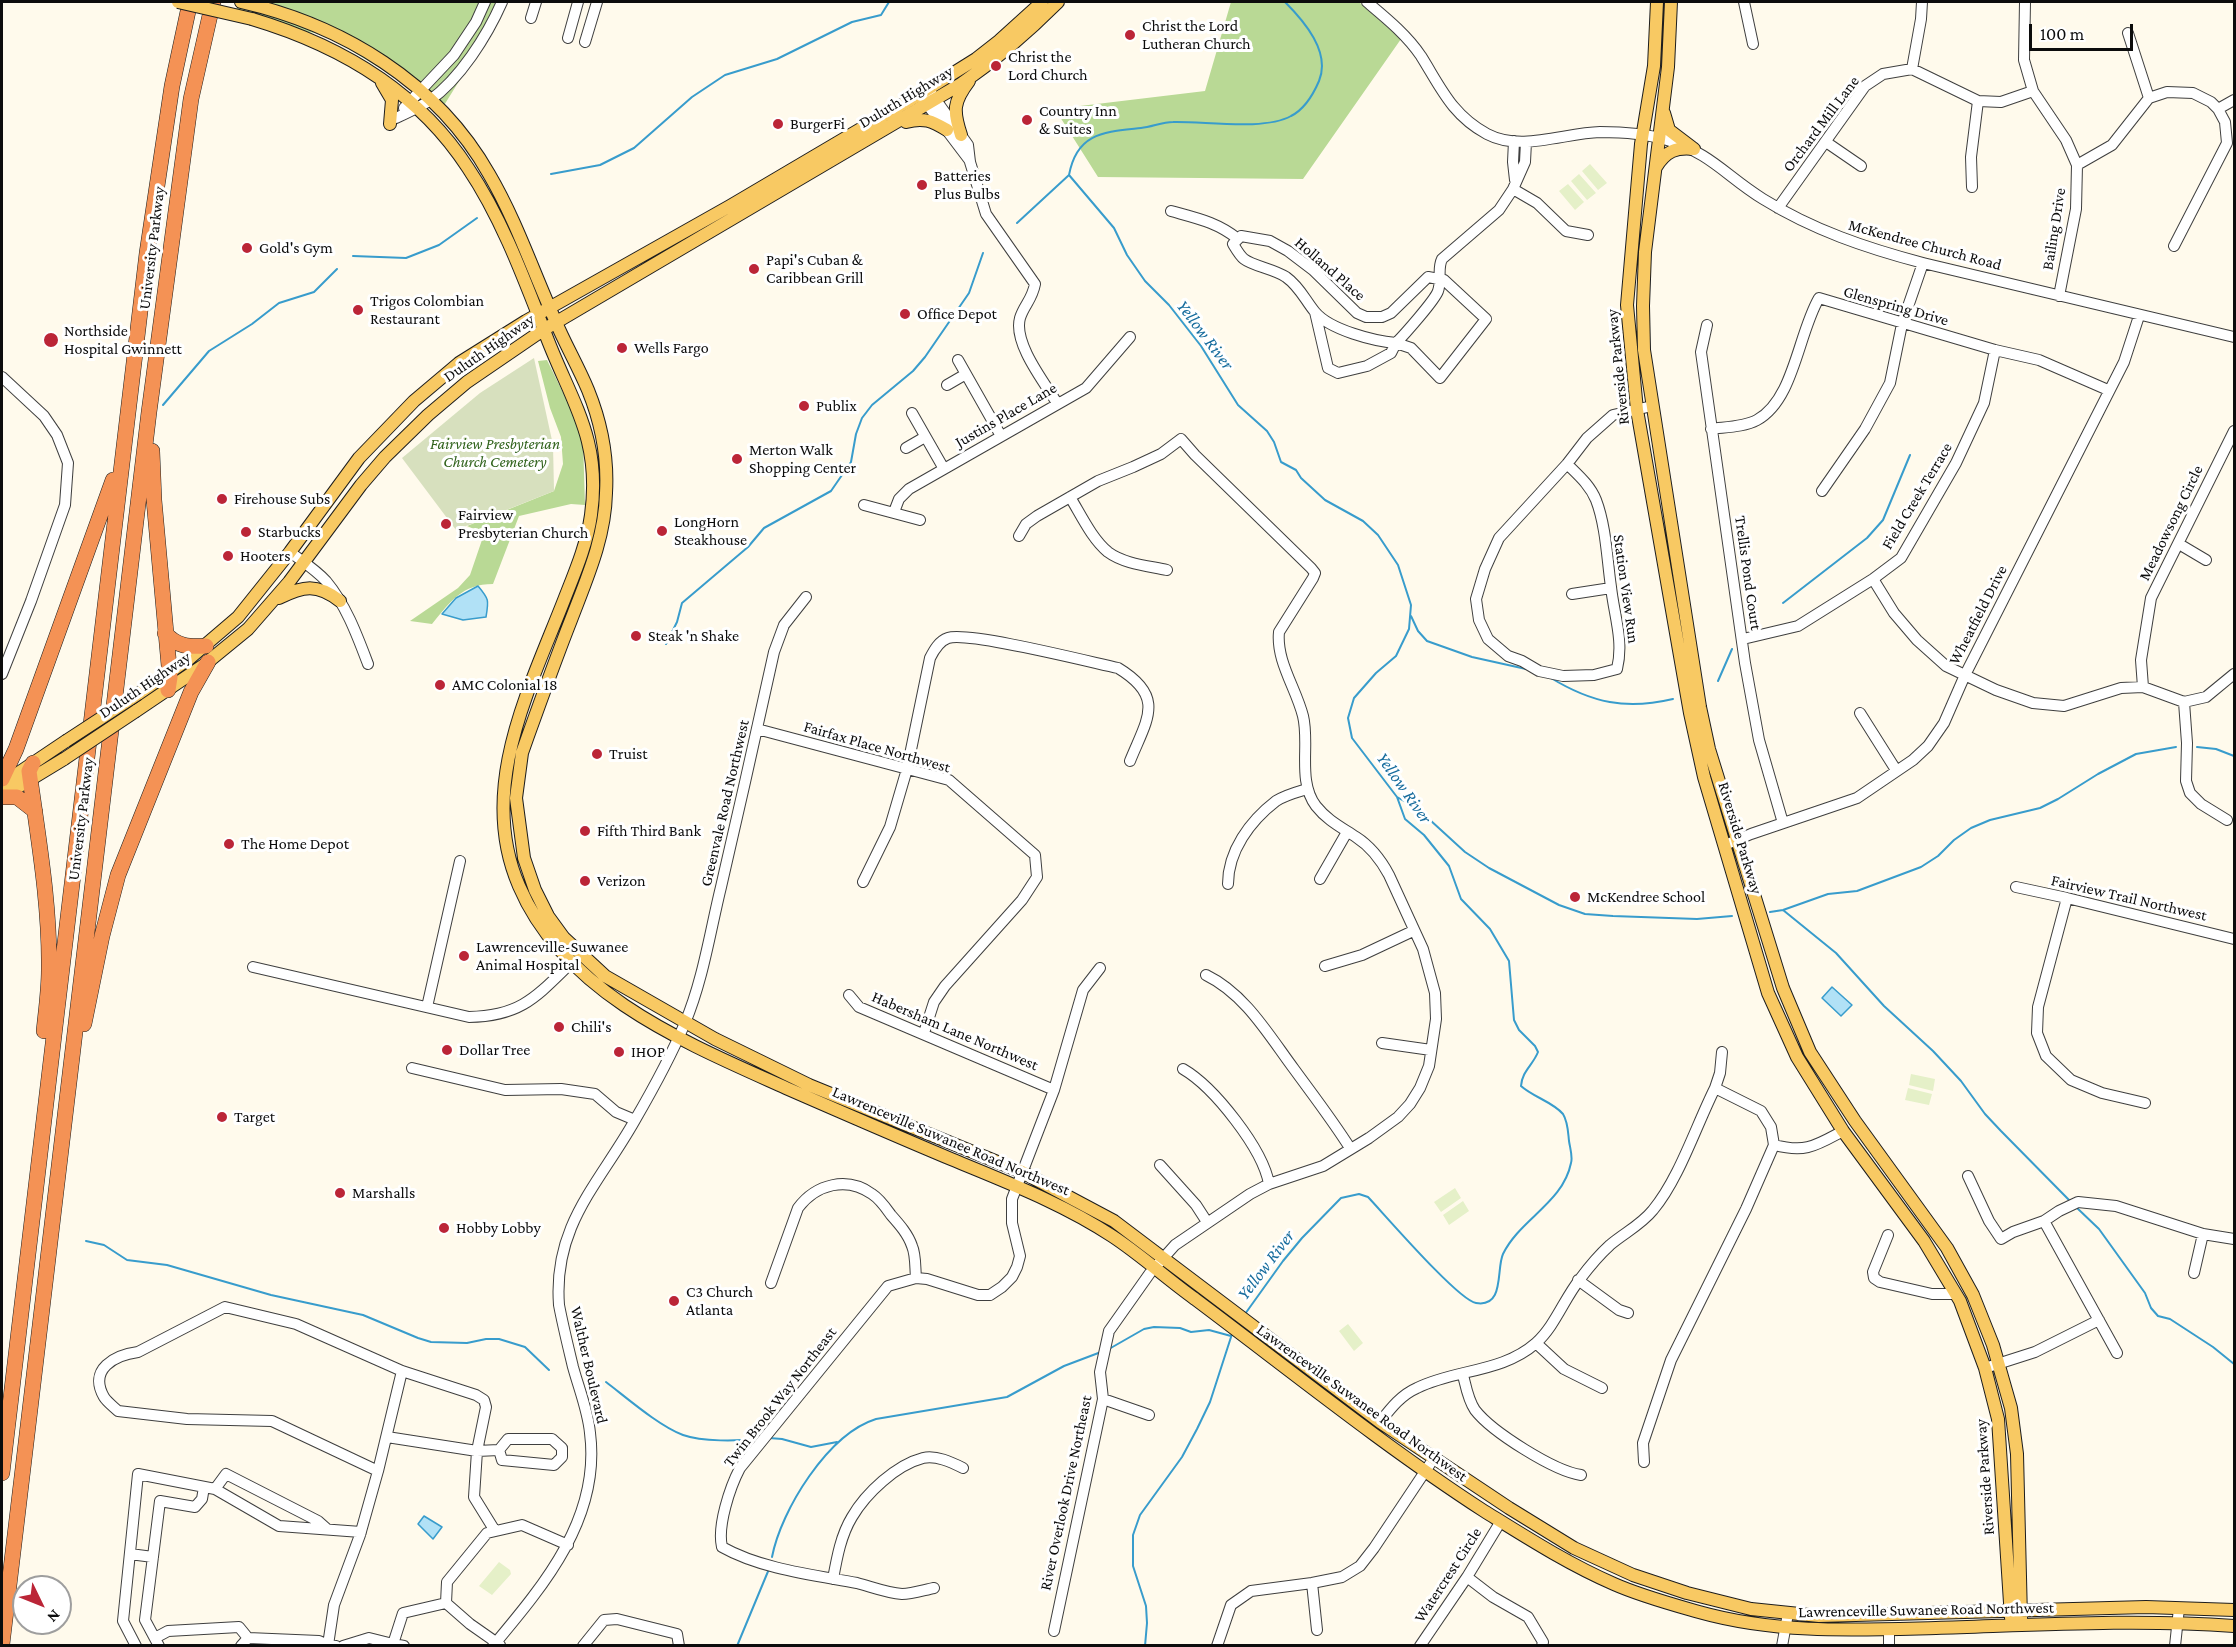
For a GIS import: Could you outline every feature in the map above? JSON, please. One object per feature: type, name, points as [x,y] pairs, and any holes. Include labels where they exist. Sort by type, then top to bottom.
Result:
[{"type":"highway","name":"University Parkway","points":[[2,1473],[157,176],[172,86],[190,2]]},
{"type":"highway","name":"University Parkway","points":[[2,1644],[140,478],[180,172],[194,88],[213,2]]},
{"type":"highway","points":[[154,383],[152,466],[169,681],[185,692],[187,702]]},
{"type":"highway","points":[[2,779],[16,749],[123,452]]},
{"type":"highway","points":[[165,633],[178,644],[206,646]]},
{"type":"highway","points":[[66,1097],[77,1059],[102,936],[118,875],[187,702],[208,662]]},
{"type":"highway","points":[[16,749],[18,757],[32,770],[47,915],[49,971],[36,1114],[38,1167]]},
{"type":"highway","points":[[2,797],[17,797],[35,811]]},
{"type":"main road","points":[[178,2],[252,19],[312,39],[374,73],[413,105],[460,156],[477,182],[544,311],[556,323]]},
{"type":"main road","points":[[241,2],[304,20],[348,39],[391,66],[430,100],[463,135],[488,172],[508,210],[544,311],[543,330]]},
{"type":"main road","name":"Duluth Highway","points":[[2,797],[66,741],[138,694],[208,662],[248,629],[275,600],[362,485],[406,435],[467,382],[543,330],[888,128],[999,41],[1042,2]]},
{"type":"main road","name":"Duluth Highway","points":[[2,784],[64,759],[136,711],[169,681],[238,617],[290,552],[359,458],[414,401],[459,363],[544,311],[730,206],[928,97],[973,76],[1025,34],[1058,2]]},
{"type":"main road","name":"Riverside Parkway","points":[[1657,2],[1654,66],[1643,136],[1627,305],[1637,410],[1690,713],[1704,777],[1731,842],[1783,988],[1810,1052],[1855,1121],[1947,1248],[1973,1295],[1999,1363],[2011,1408],[2017,1454],[2014,1579],[2016,1626]]},
{"type":"main road","name":"Riverside Parkway","points":[[1671,2],[1668,67],[1645,252],[1644,350],[1700,708],[1768,993],[1797,1057],[1843,1131],[1924,1241],[1956,1294],[1985,1368],[1998,1419],[2014,1579]]},
{"type":"main road","points":[[374,73],[392,100],[390,124]]},
{"type":"main road","points":[[962,135],[955,116],[956,103],[973,76]]},
{"type":"main road","points":[[1662,108],[1670,130],[1694,149]]},
{"type":"main road","points":[[888,128],[920,118],[931,120],[946,130]]},
{"type":"main road","points":[[1655,168],[1672,150],[1694,149]]},
{"type":"main road","name":"Lawrenceville Suwanee Road Northwest","points":[[556,323],[588,391],[606,458],[605,516],[601,538],[522,753],[516,798],[522,848],[534,890],[548,916],[564,938],[605,976],[685,1022],[819,1090],[1022,1172],[1114,1221],[1380,1422],[1509,1509],[1574,1548],[1633,1575],[1687,1593],[1751,1609],[1819,1616],[2146,1607],[2235,1610]]},
{"type":"main road","name":"Lawrenceville Suwanee Road Northwest","points":[[543,330],[579,408],[588,436],[593,465],[593,491],[589,528],[577,568],[526,693],[512,740],[507,762],[504,820],[509,855],[520,889],[550,938],[571,963],[615,999],[678,1038],[1080,1216],[1120,1241],[1425,1472],[1524,1537],[1613,1583],[1711,1616],[1785,1629],[1889,1629],[2140,1621],[2235,1626]]},
{"type":"main road","points":[[275,600],[308,587],[319,589],[340,601]]},
{"type":"main road","points":[[1971,1613],[2001,1603],[2014,1579],[2034,1605],[2056,1610]]},
{"type":"street","points":[[413,105],[420,91],[454,55],[476,22],[485,2]]},
{"type":"street","points":[[413,105],[430,100],[480,46],[502,2]]},
{"type":"street","points":[[531,18],[536,2]]},
{"type":"street","points":[[568,38],[578,2]]},
{"type":"street","points":[[585,42],[597,2]]},
{"type":"street","name":"McKendree Church Road","points":[[1367,2],[1407,38],[1457,112],[1490,136],[1526,142],[1600,132],[1659,138],[1694,149],[1708,157],[1761,198],[1836,237],[1923,263],[2235,337]]},
{"type":"street","points":[[1744,2],[1753,44]]},
{"type":"street","points":[[1922,2],[1912,69],[1978,101],[2001,102],[2033,91]]},
{"type":"street","name":"Bailing Drive","points":[[2025,2],[2024,60],[2033,91],[2066,140],[2077,165],[2076,209],[2059,296]]},
{"type":"street","points":[[2128,33],[2149,98]]},
{"type":"street","name":"Orchard Mill Lane","points":[[1778,208],[1865,86],[1883,74],[1912,69]]},
{"type":"street","points":[[2077,165],[2112,145],[2149,98],[2168,92],[2193,93],[2211,102],[2225,122],[2227,143],[2174,246]]},
{"type":"street","points":[[928,97],[946,130],[970,162]]},
{"type":"street","points":[[928,97],[969,145],[970,162],[986,214],[1035,284],[1032,297],[1020,316],[1018,330],[1026,353],[1057,403]]},
{"type":"street","points":[[2218,109],[2235,100]]},
{"type":"street","points":[[1972,187],[1971,157],[1978,101]]},
{"type":"street","points":[[1514,141],[1514,185],[1566,231],[1588,235]]},
{"type":"street","points":[[1315,312],[1328,368],[1338,373],[1367,366],[1391,353],[1396,343],[1437,293],[1440,279],[1439,266],[1442,259],[1491,218],[1514,185],[1525,162],[1526,142]]},
{"type":"street","points":[[1826,142],[1861,166]]},
{"type":"street","points":[[1171,211],[1207,220],[1224,228],[1238,239],[1233,244],[1244,260],[1270,269],[1288,279],[1303,293],[1315,312],[1325,321],[1350,332],[1411,348],[1440,378],[1486,319],[1444,280],[1440,279]]},
{"type":"street","name":"Holland Place","points":[[1238,239],[1241,236],[1270,241],[1288,251],[1312,270],[1357,313],[1366,317],[1382,317],[1391,313],[1428,277],[1440,279]]},
{"type":"street","points":[[1822,491],[1865,429],[1890,383],[1902,324],[1923,263]]},
{"type":"street","name":"Glenspring Drive","points":[[1711,429],[1756,421],[1775,408],[1786,387],[1809,315],[1819,298],[1902,324],[2039,360],[2108,390]]},
{"type":"street","name":"Wheatfield Drive","points":[[1731,842],[1857,798],[1913,760],[1928,746],[1944,723],[1965,675],[2124,362],[2139,316]]},
{"type":"street","name":"Trellis Pond Court","points":[[1707,325],[1701,352],[1745,663],[1759,740],[1783,823]]},
{"type":"street","name":"Justins Place Lane","points":[[894,512],[899,499],[909,489],[1086,388],[1130,337]]},
{"type":"street","name":"Field Creek Terrace","points":[[1743,639],[1798,626],[1873,579],[1901,558],[1956,463],[1984,403],[1995,350]]},
{"type":"street","points":[[957,360],[1001,436]]},
{"type":"street","points":[[946,385],[966,374]]},
{"type":"street","points":[[2,377],[44,416],[57,435],[68,463],[65,505],[2,674]]},
{"type":"street","name":"Station View Run","points":[[1566,464],[1583,480],[1596,501],[1601,518],[1617,617],[1620,655],[1617,669],[1594,675],[1553,674],[1508,656],[1488,639],[1479,620],[1476,599],[1485,569],[1499,538],[1601,423],[1613,415],[1652,406]]},
{"type":"street","points":[[912,413],[944,469]]},
{"type":"street","name":"Meadowsong Circle","points":[[2143,687],[2141,660],[2151,598],[2235,431]]},
{"type":"street","points":[[906,448],[925,437]]},
{"type":"street","points":[[1019,536],[1026,524],[1070,497],[1098,481],[1133,468],[1161,454],[1181,439],[1194,455],[1315,573],[1280,632],[1278,642],[1282,660],[1303,716],[1306,736],[1307,789],[1277,800],[1241,838],[1230,861],[1228,884]]},
{"type":"street","points":[[1070,497],[1097,540],[1109,552],[1122,559],[1167,570]]},
{"type":"street","points":[[864,505],[920,520]]},
{"type":"street","points":[[2179,544],[2206,560]]},
{"type":"street","points":[[290,552],[324,580],[340,601],[353,624],[368,664]]},
{"type":"street","points":[[1873,579],[1894,613],[1917,640],[1946,666],[1996,690],[2033,704],[2064,706],[2121,688],[2143,687],[2184,702],[2206,697],[2235,674]]},
{"type":"street","points":[[1572,594],[1611,588]]},
{"type":"street","name":"Greenvale Road Northwest","points":[[685,1022],[702,967],[774,652],[784,625],[806,597]]},
{"type":"street","points":[[863,882],[890,826],[908,769],[930,658],[936,647],[947,638],[958,636],[1002,643],[1118,668],[1130,675],[1141,685],[1148,696],[1148,718],[1130,761]]},
{"type":"street","points":[[2184,702],[2187,743],[2186,781],[2190,793],[2201,804],[2226,820]]},
{"type":"street","points":[[1860,713],[1896,770]]},
{"type":"street","name":"Fairfax Place Northwest","points":[[757,729],[949,780],[1035,855],[1037,877],[1022,900],[945,986],[934,1002],[924,1033]]},
{"type":"street","name":"River Overlook Drive Northeast","points":[[1054,1631],[1103,1399],[1100,1372],[1109,1331],[1154,1268],[1175,1245],[1207,1222],[1269,1184],[1323,1166],[1382,1129],[1410,1104],[1430,1066],[1436,1019],[1435,993],[1429,968],[1413,931],[1382,863],[1367,845],[1323,813],[1307,789]]},
{"type":"street","points":[[1320,879],[1347,832]]},
{"type":"street","points":[[427,1007],[460,861]]},
{"type":"street","name":"Fairview Trail Northwest","points":[[2016,888],[2067,897],[2235,939]]},
{"type":"street","points":[[2067,897],[2038,1007],[2037,1033],[2046,1056],[2071,1080],[2102,1093],[2145,1103]]},
{"type":"street","points":[[1325,966],[1362,955],[1413,931]]},
{"type":"street","points":[[252,967],[469,1017],[505,1013],[522,1006],[571,963]]},
{"type":"street","name":"Twin Brook Way Northeast","points":[[934,1587],[904,1594],[801,1573],[736,1555],[722,1547],[720,1538],[727,1504],[740,1468],[888,1286],[916,1278],[927,1279],[978,1295],[990,1295],[1012,1277],[1020,1256],[1012,1223],[1011,1205],[1016,1186],[1054,1090],[1083,990],[1100,968]]},
{"type":"street","points":[[1206,975],[1219,981],[1250,1010],[1350,1148]]},
{"type":"street","name":"Habersham Lane Northwest","points":[[849,995],[859,1007],[1054,1090]]},
{"type":"street","name":"Walther Boulevard","points":[[496,1644],[568,1545],[585,1506],[591,1472],[590,1431],[559,1305],[560,1259],[567,1234],[580,1206],[635,1120],[685,1022]]},
{"type":"street","points":[[1382,1043],[1431,1050]]},
{"type":"street","points":[[1380,1422],[1404,1396],[1416,1388],[1514,1357],[1536,1343],[1551,1324],[1578,1280],[1609,1246],[1639,1224],[1664,1195],[1715,1088],[1720,1073],[1722,1052]]},
{"type":"street","points":[[412,1068],[504,1090],[561,1089],[595,1094],[616,1112],[635,1120]]},
{"type":"street","points":[[1183,1069],[1196,1077],[1223,1106],[1254,1147],[1263,1163],[1269,1184]]},
{"type":"street","points":[[1644,1462],[1643,1443],[1671,1360],[1746,1209],[1774,1145],[1771,1127],[1761,1111],[1715,1088]]},
{"type":"street","points":[[1774,1145],[1794,1150],[1812,1147],[1843,1131]]},
{"type":"street","points":[[1160,1165],[1196,1205],[1207,1222]]},
{"type":"street","points":[[1968,1176],[1989,1221],[2001,1239],[2013,1232],[2044,1221],[2078,1202],[2116,1206],[2203,1234],[2235,1239]]},
{"type":"street","points":[[771,1283],[798,1208],[820,1188],[839,1185],[859,1187],[874,1195],[895,1218],[913,1248],[916,1278]]},
{"type":"street","points":[[2044,1221],[2117,1353]]},
{"type":"street","points":[[2194,1273],[2203,1234]]},
{"type":"street","points":[[1888,1235],[1873,1272],[1874,1278],[1880,1282],[1932,1294],[1956,1294]]},
{"type":"street","points":[[1932,1294],[1938,1287],[1942,1270]]},
{"type":"street","points":[[1578,1280],[1619,1310],[1628,1312]]},
{"type":"street","points":[[378,1471],[272,1421],[187,1419],[118,1411],[104,1397],[99,1381],[101,1371],[122,1354],[138,1352],[225,1307],[296,1324],[402,1371],[477,1395],[484,1400],[486,1407],[477,1451],[474,1497],[495,1531]]},
{"type":"street","points":[[1985,1368],[2035,1352],[2099,1320]]},
{"type":"street","points":[[1536,1343],[1564,1369],[1602,1388]]},
{"type":"street","points":[[328,1645],[334,1605],[361,1532],[402,1371]]},
{"type":"street","points":[[1463,1375],[1470,1402],[1485,1420],[1547,1463],[1581,1475]]},
{"type":"street","points":[[1103,1399],[1149,1415]]},
{"type":"street","points":[[387,1437],[477,1451],[499,1450],[508,1439],[552,1439],[562,1448],[562,1457],[554,1465],[502,1460],[499,1450]]},
{"type":"street","points":[[833,1579],[844,1534],[852,1517],[861,1503],[879,1485],[903,1467],[924,1458],[939,1458],[963,1468]]},
{"type":"street","points":[[1217,1646],[1231,1605],[1251,1591],[1312,1584],[1342,1576],[1360,1566],[1434,1458]]},
{"type":"street","points":[[136,1646],[123,1621],[138,1474],[209,1488],[279,1526],[361,1532]]},
{"type":"street","points":[[327,1530],[318,1521],[226,1474],[209,1488],[195,1507],[160,1502],[145,1620],[157,1642],[168,1631],[239,1627],[245,1642],[319,1641],[336,1646]]},
{"type":"street","name":"Watercrest Circle","points":[[1420,1646],[1467,1577],[1500,1521]]},
{"type":"street","points":[[446,1603],[447,1582],[487,1533],[522,1525],[568,1545]]},
{"type":"street","points":[[130,1554],[153,1557]]},
{"type":"street","points":[[1467,1577],[1493,1597],[1528,1617],[1543,1642],[1542,1646]]},
{"type":"street","points":[[1312,1584],[1317,1630]]},
{"type":"street","points":[[446,1603],[496,1644]]},
{"type":"street","points":[[343,1646],[369,1638],[398,1645],[403,1613],[446,1603]]},
{"type":"street","points":[[2175,1646],[2180,1608]]},
{"type":"street","points":[[1782,1646],[1788,1613]]},
{"type":"street","points":[[589,1644],[604,1620],[617,1619],[677,1634],[679,1646]]},
{"type":"street","points":[[1888,1646],[1889,1629]]},
{"type":"green space","points":[[239,2],[508,2],[443,107],[326,35],[233,19]]},
{"type":"green space","points":[[1231,2],[1359,2],[1401,39],[1303,179],[1098,177],[1055,109],[1205,91]]},
{"type":"green space","points":[[1590,164],[1607,183],[1598,190],[1582,171]]},
{"type":"green space","points":[[1579,174],[1596,193],[1587,200],[1571,181]]},
{"type":"green space","points":[[1568,184],[1584,202],[1575,210],[1559,191]]},
{"type":"green space","name":"Fairview Presbyterian Church Cemetery","points":[[534,358],[553,445],[554,491],[456,530],[402,458],[480,393]]},
{"type":"green space","points":[[547,360],[574,415],[583,441],[585,505],[571,504],[519,516],[493,584],[473,587],[465,591],[451,602],[432,624],[410,621],[458,588],[470,575],[483,537],[481,532],[467,526],[554,491],[563,464],[561,437],[550,408],[538,361]]},
{"type":"green space","points":[[1911,1074],[1935,1079],[1933,1091],[1909,1085]]},
{"type":"green space","points":[[1908,1088],[1932,1094],[1929,1105],[1905,1100]]},
{"type":"green space","points":[[1455,1188],[1461,1198],[1441,1212],[1434,1202]]},
{"type":"green space","points":[[1463,1201],[1469,1211],[1449,1225],[1443,1215]]},
{"type":"green space","points":[[1348,1324],[1363,1343],[1354,1351],[1339,1331]]},
{"type":"green space","points":[[499,1562],[510,1570],[511,1574],[492,1595],[479,1586]]},
{"type":"water","points":[[478,586],[487,600],[486,617],[463,620],[442,614],[456,598]]},
{"type":"water","points":[[1832,987],[1852,1005],[1841,1016],[1822,998]]},
{"type":"water","points":[[424,1516],[442,1527],[433,1539],[418,1524]]},
{"type":"waterway","points":[[551,174],[600,165],[634,148],[692,97],[725,75],[777,59],[852,22],[881,15],[889,2]]},
{"type":"waterway","name":"Yellow River","points":[[1245,1314],[1302,1238],[1341,1198],[1359,1194],[1368,1197],[1454,1288],[1476,1303],[1485,1303],[1495,1294],[1503,1254],[1510,1242],[1559,1189],[1566,1177],[1572,1158],[1567,1124],[1563,1114],[1521,1086],[1523,1076],[1538,1052],[1519,1030],[1514,1020],[1509,961],[1490,929],[1461,899],[1449,866],[1424,835],[1405,819],[1397,797],[1352,738],[1348,718],[1354,698],[1376,673],[1396,656],[1409,629],[1411,605],[1398,565],[1378,535],[1363,521],[1325,500],[1301,478],[1296,470],[1281,462],[1274,442],[1267,431],[1238,405],[1201,346],[1169,305],[1145,281],[1127,255],[1114,228],[1069,175],[1079,150],[1086,142],[1105,133],[1169,122],[1266,123],[1279,121],[1300,110],[1319,81],[1322,70],[1321,59],[1314,38],[1285,2]]},
{"type":"waterway","points":[[1017,223],[1069,175]]},
{"type":"waterway","points":[[353,256],[406,258],[439,245],[477,218]]},
{"type":"waterway","points":[[666,644],[677,622],[682,603],[748,547],[764,528],[831,491],[851,462],[856,434],[862,418],[872,405],[913,371],[925,357],[969,293],[983,253]]},
{"type":"waterway","points":[[163,405],[209,351],[252,324],[279,303],[314,292],[337,269]]},
{"type":"waterway","points":[[1783,603],[1867,538],[1883,520],[1910,455]]},
{"type":"waterway","points":[[1411,616],[1418,631],[1427,641],[1472,657],[1526,669]]},
{"type":"waterway","points":[[1718,681],[1732,649]]},
{"type":"waterway","points":[[1551,678],[1595,699],[1610,702],[1640,704],[1673,699]]},
{"type":"waterway","points":[[1770,912],[1783,910],[1828,894],[1857,891],[1921,867],[1971,828],[1990,820],[2040,808],[2136,754],[2176,747]]},
{"type":"waterway","points":[[2197,747],[2216,749],[2234,756]]},
{"type":"waterway","points":[[1397,797],[1418,809],[1465,852],[1489,868],[1559,905],[1585,914],[1613,916],[1697,919],[1732,916]]},
{"type":"waterway","points":[[1783,910],[1836,953],[1884,1006],[1933,1051],[1961,1081],[1985,1114],[2070,1201]]},
{"type":"waterway","points":[[2076,1207],[2099,1229],[2145,1293],[2151,1308],[2158,1316],[2170,1319],[2213,1347],[2234,1364]]},
{"type":"waterway","points":[[86,1241],[104,1245],[127,1260],[167,1265],[271,1295],[363,1315],[431,1342],[467,1343],[499,1339],[525,1347],[549,1370]]},
{"type":"waterway","points":[[1109,1349],[1144,1329],[1154,1327],[1180,1328],[1191,1332],[1209,1330],[1231,1336]]},
{"type":"waterway","name":"Yellow River","points":[[1145,1646],[1146,1606],[1133,1566],[1133,1535],[1140,1515],[1182,1457],[1197,1429],[1210,1402],[1232,1334]]},
{"type":"waterway","points":[[772,1557],[785,1518],[809,1476],[824,1457],[858,1427],[876,1419],[1007,1397],[1064,1366],[1101,1352]]},
{"type":"waterway","points":[[606,1382],[654,1418],[683,1435],[710,1440],[758,1439]]},
{"type":"waterway","points":[[769,1438],[811,1447],[837,1442]]},
{"type":"waterway","points":[[737,1646],[769,1569]]},
{"type":"place","name":"Christ the Lord Lutheran Church","points":[[1130,35]]},
{"type":"place","name":"Christ the Lord Church","points":[[996,66]]},
{"type":"place","name":"Country Inn & Suites","points":[[1027,120]]},
{"type":"place","name":"BurgerFi","points":[[778,124]]},
{"type":"place","name":"Batteries Plus Bulbs","points":[[922,185]]},
{"type":"place","name":"Gold's Gym","points":[[247,248]]},
{"type":"place","name":"Papi's Cuban & Caribbean Grill","points":[[754,269]]},
{"type":"place","name":"Trigos Colombian Restaurant","points":[[358,310]]},
{"type":"place","name":"Office Depot","points":[[905,314]]},
{"type":"place","name":"Northside Hospital Gwinnett","points":[[51,340]]},
{"type":"place","name":"Wells Fargo","points":[[622,348]]},
{"type":"place","name":"Publix","points":[[804,406]]},
{"type":"place","name":"Merton Walk Shopping Center","points":[[737,459]]},
{"type":"place","name":"Firehouse Subs","points":[[222,499]]},
{"type":"place","name":"Fairview Presbyterian Church","points":[[446,524]]},
{"type":"place","name":"LongHorn Steakhouse","points":[[662,531]]},
{"type":"place","name":"Starbucks","points":[[246,532]]},
{"type":"place","name":"Hooters","points":[[228,556]]},
{"type":"place","name":"Steak 'n Shake","points":[[636,636]]},
{"type":"place","name":"AMC Colonial 18","points":[[440,685]]},
{"type":"place","name":"Truist","points":[[597,754]]},
{"type":"place","name":"Fifth Third Bank","points":[[585,831]]},
{"type":"place","name":"The Home Depot","points":[[229,844]]},
{"type":"place","name":"Verizon","points":[[585,881]]},
{"type":"place","name":"McKendree School","points":[[1575,897]]},
{"type":"place","name":"Lawrenceville-Suwanee Animal Hospital","points":[[464,956]]},
{"type":"place","name":"Chili's","points":[[559,1027]]},
{"type":"place","name":"Dollar Tree","points":[[447,1050]]},
{"type":"place","name":"IHOP","points":[[619,1052]]},
{"type":"place","name":"Target","points":[[222,1117]]},
{"type":"place","name":"Marshalls","points":[[340,1193]]},
{"type":"place","name":"Hobby Lobby","points":[[444,1228]]},
{"type":"place","name":"C3 Church Atlanta","points":[[674,1301]]}]
